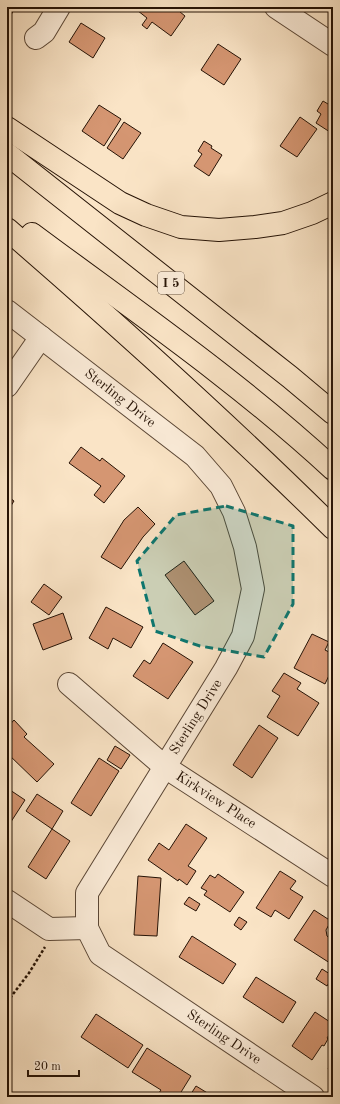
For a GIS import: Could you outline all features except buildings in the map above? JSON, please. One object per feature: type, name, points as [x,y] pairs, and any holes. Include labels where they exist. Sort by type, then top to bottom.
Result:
[{"type":"highway","points":[[7,128],[120,203],[146,216],[181,227],[219,230],[256,228],[283,223],[312,213],[333,203]]},
{"type":"highway","name":"I 5","points":[[7,154],[333,412]]},
{"type":"highway","points":[[7,215],[230,381],[298,436],[333,469]]},
{"type":"highway","points":[[7,229],[212,410],[333,528]]},
{"type":"street","points":[[36,38],[44,32],[59,7]]},
{"type":"street","points":[[276,7],[333,45]]},
{"type":"street","name":"Sterling Drive","points":[[9,317],[41,337],[195,456],[221,486],[234,512],[245,547],[252,589],[243,636],[226,668],[87,893],[87,928],[100,954],[313,1097]]},
{"type":"street","points":[[7,386],[41,337]]},
{"type":"street","name":"Kirkview Place","points":[[69,684],[165,767],[333,876]]},
{"type":"street","points":[[7,901],[49,929],[87,928]]},
{"type":"path","points":[[7,1002],[29,973],[57,928]]},
{"type":"highlighted area","points":[[226,506],[293,526],[293,604],[264,657],[200,646],[155,631],[137,561],[176,515]]}]
